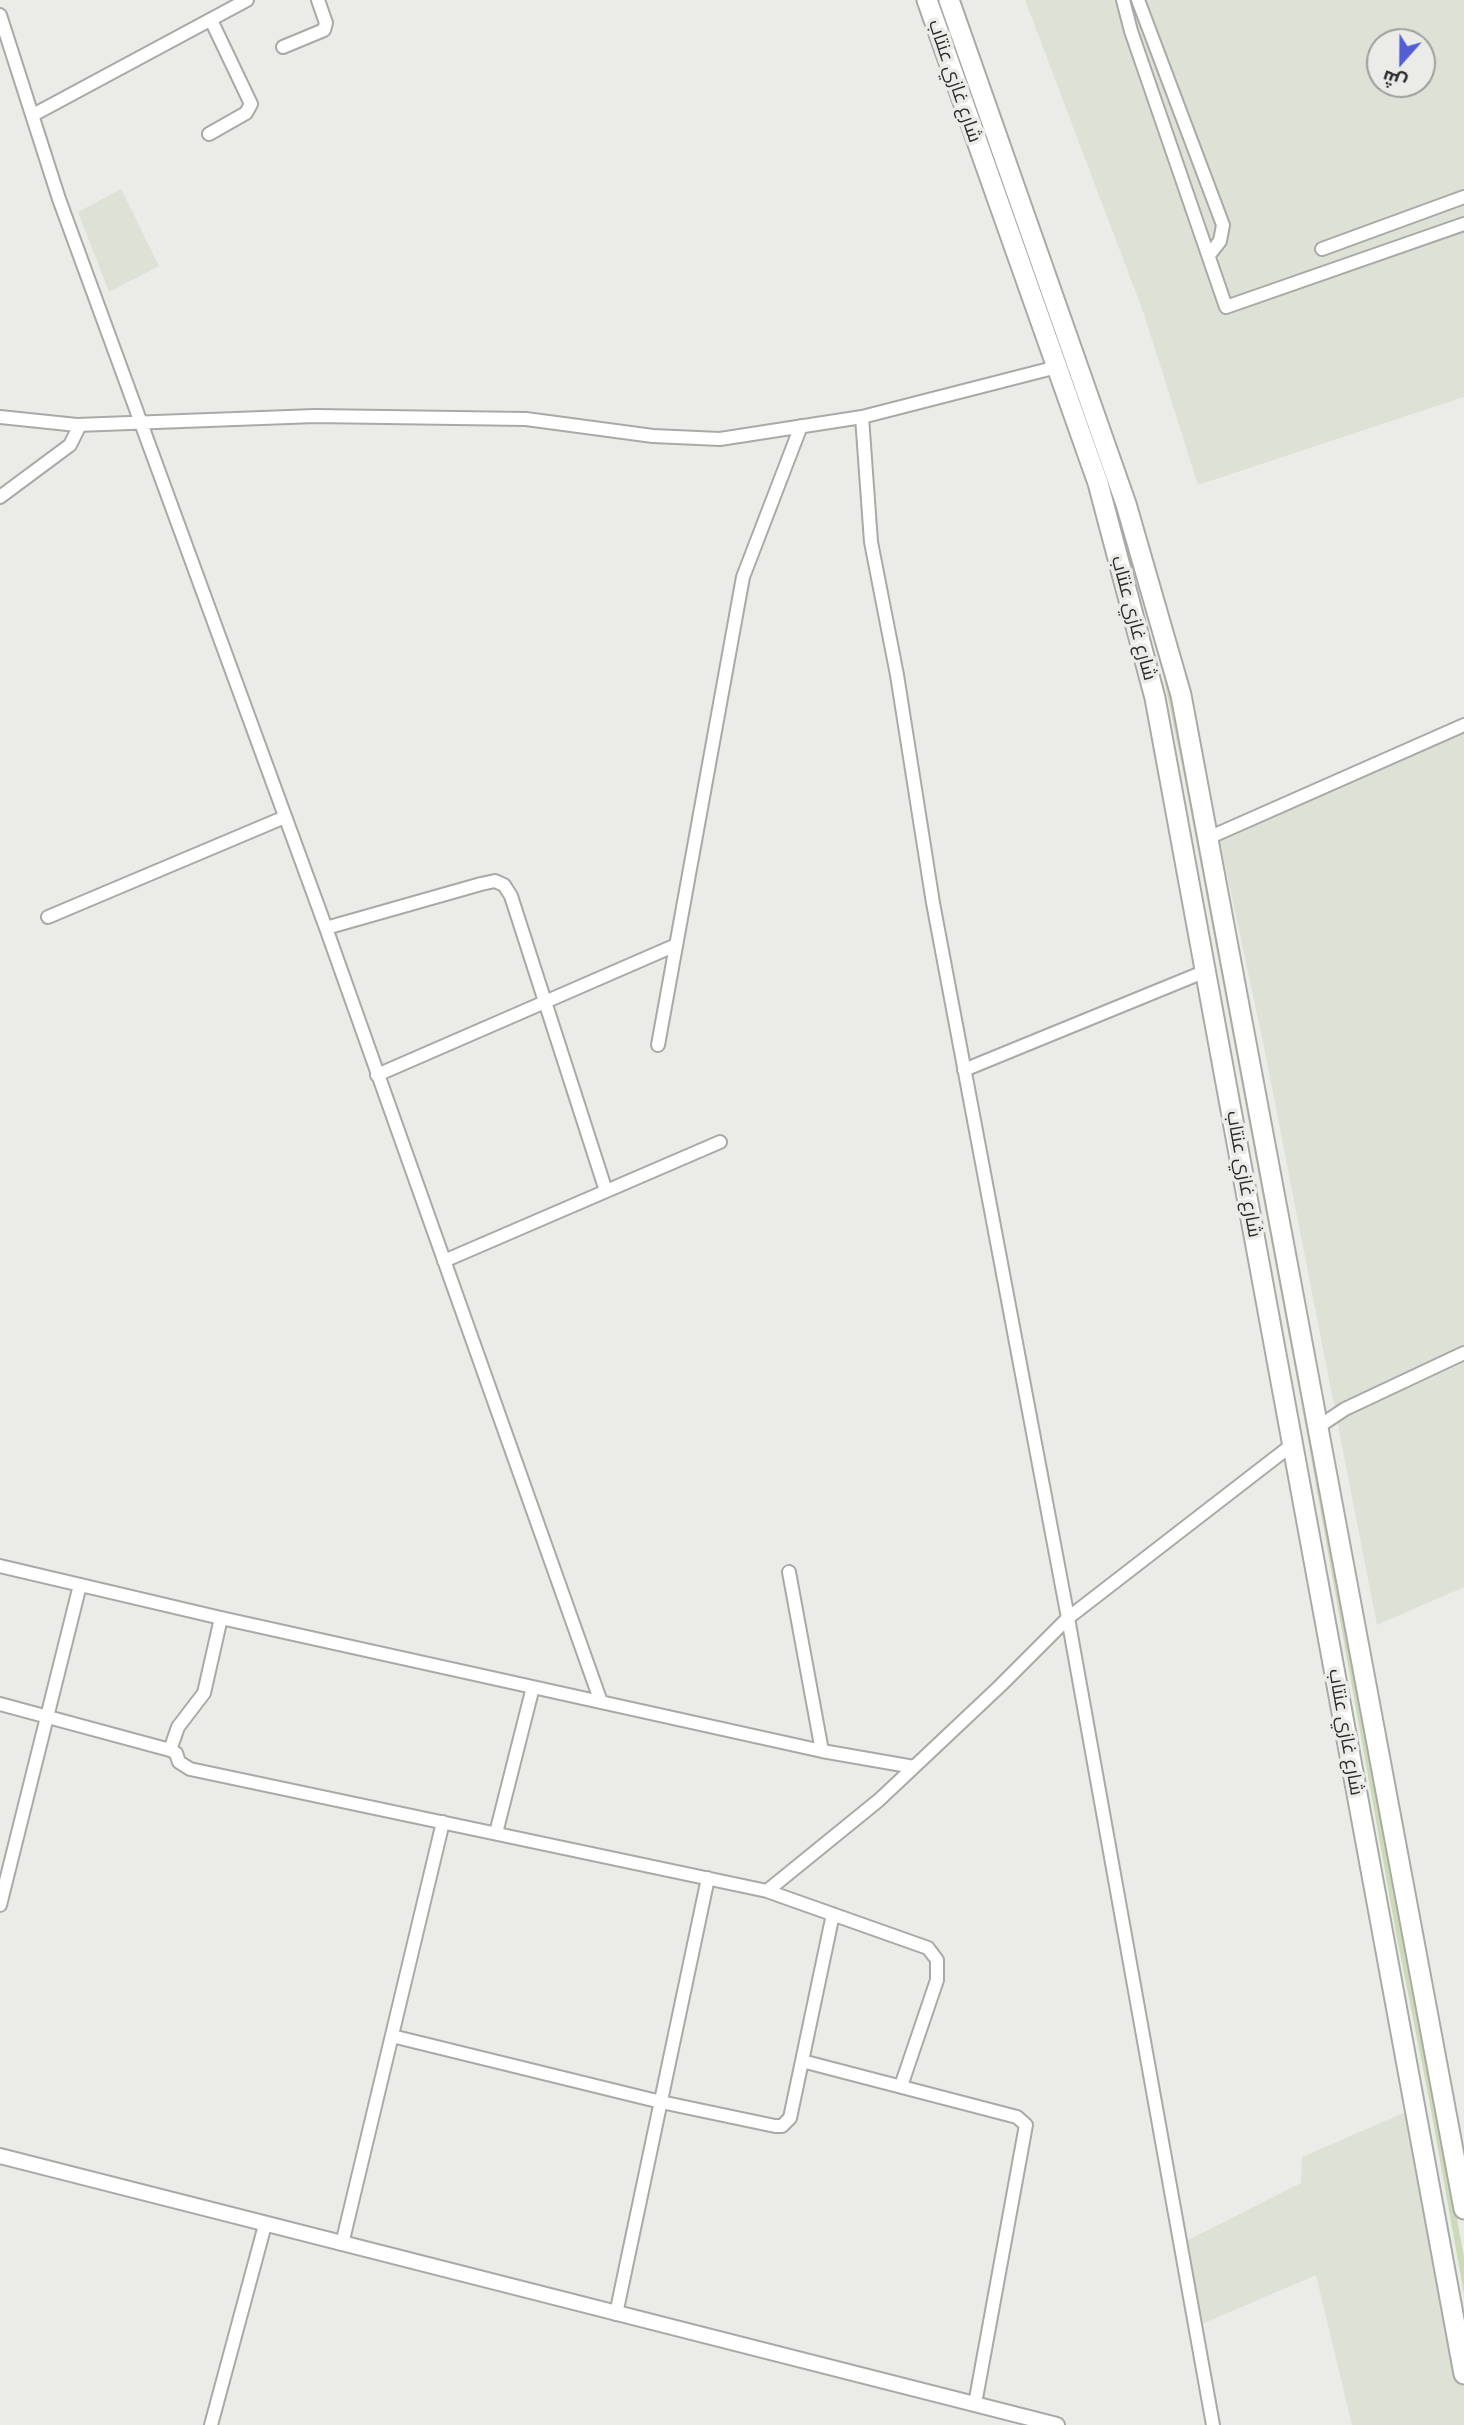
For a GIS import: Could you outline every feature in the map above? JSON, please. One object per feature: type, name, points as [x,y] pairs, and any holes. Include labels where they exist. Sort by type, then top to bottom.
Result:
[{"type":"highway","name":"شارع غازي عنتاب","points":[[927,0],[1098,483],[1155,698],[1464,2374]]},
{"type":"highway","points":[[950,0],[1126,504],[1181,695],[1464,2209]]},
{"type":"street","points":[[33,115],[110,71],[247,0]]},
{"type":"street","points":[[283,47],[324,30],[326,23],[318,0]]},
{"type":"street","points":[[1123,0],[1130,31],[1226,307],[1464,224]]},
{"type":"street","points":[[1138,0],[1223,225],[1220,240],[1209,255]]},
{"type":"street","points":[[0,15],[60,199],[139,423],[326,929],[601,1702]]},
{"type":"street","points":[[209,134],[246,113],[251,104],[211,20]]},
{"type":"street","points":[[1322,249],[1464,197]]},
{"type":"street","points":[[0,417],[80,425],[315,416],[526,419],[653,436],[720,439],[862,417],[1057,367]]},
{"type":"street","points":[[862,417],[871,542],[897,675],[933,903],[1068,1618],[1213,2425]]},
{"type":"street","points":[[0,497],[70,446],[80,425]]},
{"type":"street","points":[[658,1045],[743,578],[801,426]]},
{"type":"street","points":[[1208,838],[1464,725]]},
{"type":"street","points":[[48,917],[285,817]]},
{"type":"street","points":[[326,929],[495,881],[504,885],[511,896],[606,1191]]},
{"type":"street","points":[[377,1074],[677,945]]},
{"type":"street","points":[[964,1070],[1206,971]]},
{"type":"street","points":[[444,1261],[720,1142]]},
{"type":"street","points":[[1318,1427],[1345,1409],[1464,1353]]},
{"type":"street","points":[[767,1891],[879,1800],[1068,1618],[1293,1444]]},
{"type":"street","points":[[0,1566],[221,1618],[822,1751],[914,1767]]},
{"type":"street","points":[[789,1572],[822,1751]]},
{"type":"street","points":[[0,1905],[80,1585]]},
{"type":"street","points":[[170,1750],[178,1727],[204,1693],[221,1618]]},
{"type":"street","points":[[496,1833],[533,1687]]},
{"type":"street","points":[[0,1704],[170,1750],[176,1753],[179,1762],[190,1769],[767,1891],[928,1948],[937,1960],[937,1980],[901,2086]]},
{"type":"street","points":[[342,2244],[443,1822]]},
{"type":"street","points":[[616,2314],[708,1878]]},
{"type":"street","points":[[392,2036],[661,2102],[782,2126],[790,2118],[833,1914]]},
{"type":"street","points":[[802,2061],[1017,2116],[1026,2125],[975,2404]]},
{"type":"street","points":[[0,2156],[1057,2425]]},
{"type":"street","points":[[211,2425],[265,2225]]},
{"type":"shaded area","points":[[1025,0],[1464,0],[1464,397],[1198,485],[1144,314]]},
{"type":"shaded area","points":[[121,189],[159,266],[109,292],[78,212]]},
{"type":"shaded area","points":[[1464,733],[1464,1587],[1377,1625],[1264,1047],[1220,841]]},
{"type":"shaded area","points":[[1406,2112],[1464,2381],[1464,2425],[1352,2425],[1316,2275],[1195,2327],[1180,2244],[1301,2183],[1302,2157]]},
{"type":"green space","points":[[945,14],[1064,343],[1165,653],[1464,2257],[1464,2294],[1298,1385],[1158,649],[1114,511],[942,15]]}]
